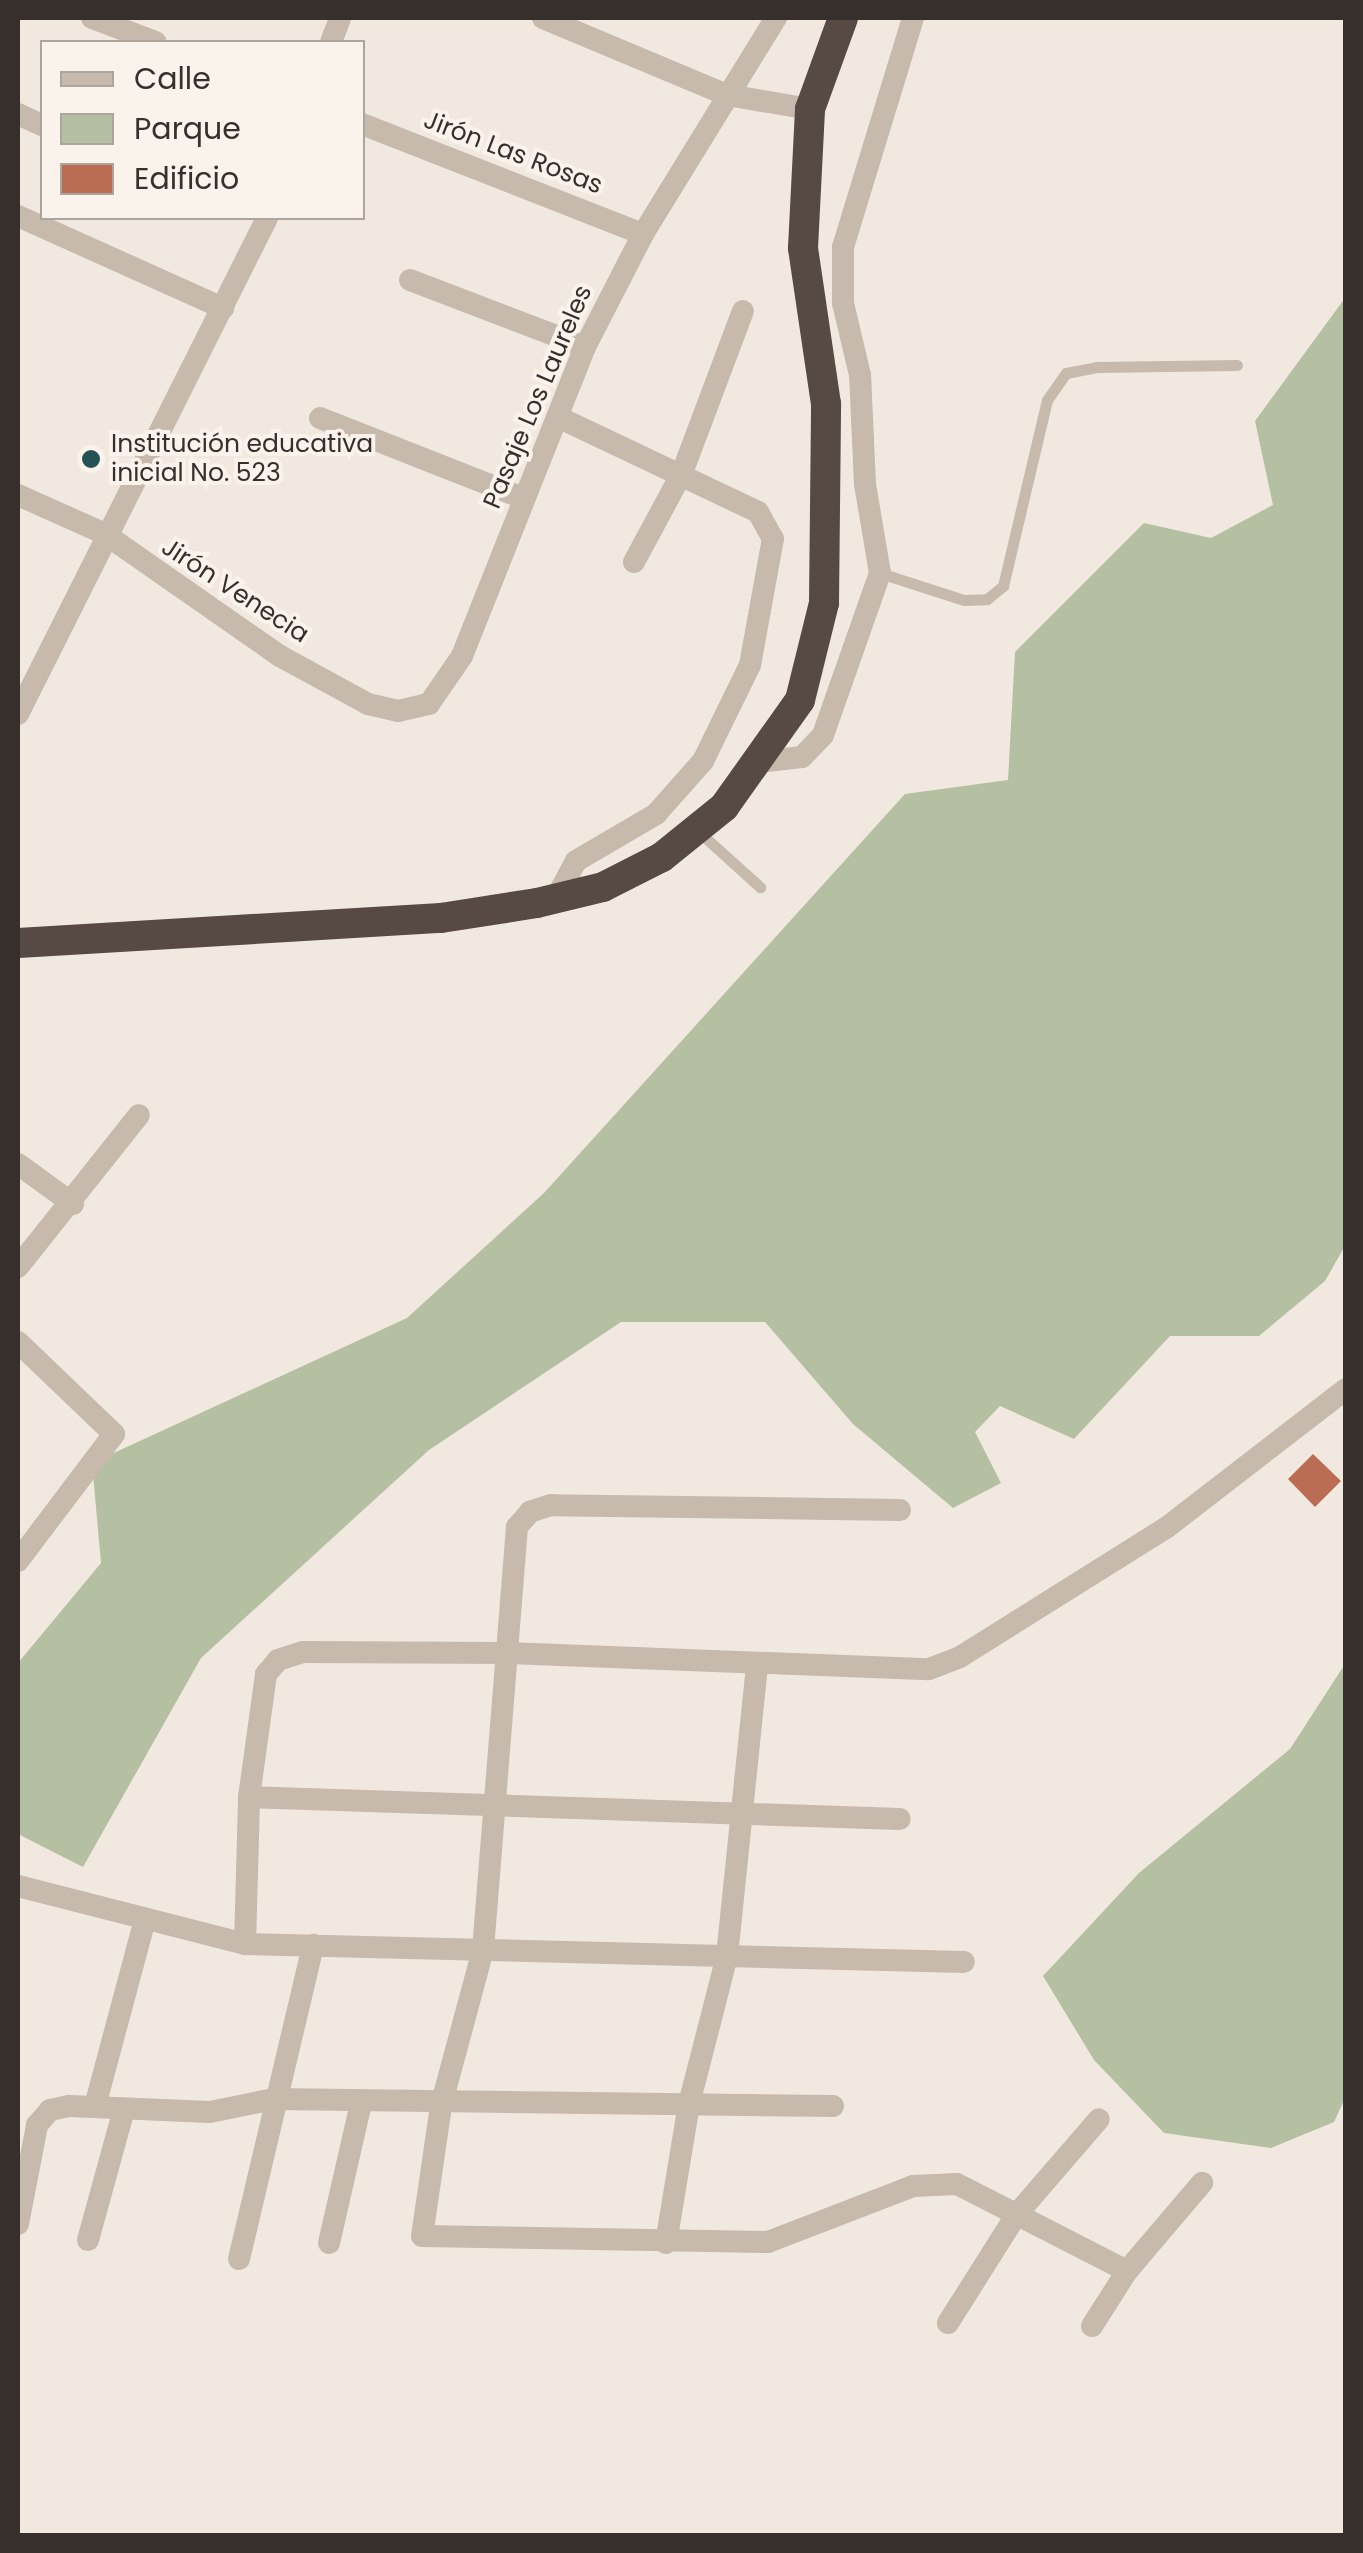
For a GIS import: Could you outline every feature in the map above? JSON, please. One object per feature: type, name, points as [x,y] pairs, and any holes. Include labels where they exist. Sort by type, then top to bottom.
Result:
[{"type":"highway","points":[[18,942],[442,918],[603,888],[698,831],[760,762],[800,700],[824,603],[826,404],[803,248],[810,109],[843,18]]},
{"type":"street","points":[[92,18],[151,40]]},
{"type":"street","points":[[543,18],[727,94],[810,109]]},
{"type":"street","name":"Pasaje Los Laureles","points":[[430,704],[462,656],[585,346],[643,234],[776,18]]},
{"type":"street","points":[[760,762],[802,757],[824,735],[880,573],[865,484],[860,376],[843,303],[843,247],[913,18]]},
{"type":"street","name":"Jirón Las Rosas","points":[[365,125],[643,234]]},
{"type":"street","points":[[18,216],[223,308]]},
{"type":"street","points":[[18,714],[105,534],[223,308],[261,220]]},
{"type":"street","points":[[410,280],[585,346]]},
{"type":"street","points":[[634,562],[682,473],[743,310]]},
{"type":"street","points":[[556,898],[576,861],[656,814],[683,788],[721,730],[750,664],[773,539],[758,512],[558,417]]},
{"type":"street","points":[[320,418],[523,498]]},
{"type":"street","name":"Jirón Venecia","points":[[18,494],[105,534],[280,656],[368,704],[398,711],[430,704]]},
{"type":"street","points":[[18,1266],[72,1204],[140,1115]]},
{"type":"street","points":[[18,1164],[72,1204]]},
{"type":"street","points":[[18,1342],[114,1434],[18,1561]]},
{"type":"street","points":[[245,1944],[249,1797],[266,1674],[278,1660],[303,1652],[506,1653],[929,1670],[960,1658],[1166,1528],[1288,1436],[1314,1408],[1346,1390]]},
{"type":"street","points":[[900,1510],[551,1505],[530,1512],[517,1527],[498,1805],[483,1950],[441,2106],[422,2236],[768,2242],[913,2186],[957,2184],[1127,2271]]},
{"type":"street","points":[[666,2243],[689,2104],[726,1956],[758,1666]]},
{"type":"street","points":[[249,1797],[745,1809],[900,1819]]},
{"type":"street","points":[[18,1886],[245,1944],[964,1962]]},
{"type":"street","points":[[95,2106],[145,1919]]},
{"type":"street","points":[[239,2259],[313,1945]]},
{"type":"street","points":[[18,2224],[37,2125],[50,2110],[95,2106],[210,2112],[274,2100],[441,2106],[833,2106]]},
{"type":"street","points":[[329,2243],[361,2103]]},
{"type":"street","points":[[88,2240],[124,2109]]},
{"type":"street","points":[[948,2323],[1017,2214],[1099,2119]]},
{"type":"street","points":[[1092,2326],[1127,2271],[1202,2182]]},
{"type":"lane","points":[[880,573],[964,600],[987,599],[1003,586],[1047,400],[1066,373],[1096,366],[1236,365]]},
{"type":"lane","points":[[698,831],[760,887]]},
{"type":"green space","points":[[1345,298],[1346,1244],[1325,1281],[1259,1336],[1170,1336],[1074,1439],[1000,1406],[975,1432],[1001,1483],[953,1508],[853,1424],[765,1322],[621,1322],[429,1450],[201,1658],[83,1867],[18,1834],[18,1663],[101,1563],[92,1463],[407,1318],[544,1193],[905,794],[1008,780],[1015,652],[1144,523],[1211,538],[1273,505],[1255,421]]},
{"type":"green space","points":[[1345,1664],[1345,2098],[1334,2122],[1271,2148],[1164,2133],[1094,2060],[1043,1976],[1139,1873],[1290,1749]]},
{"type":"building","points":[[1313,1454],[1341,1481],[1315,1507],[1288,1479]]},
{"type":"place","name":"Institución educativa inicial No. 523","points":[[91,459]]}]
